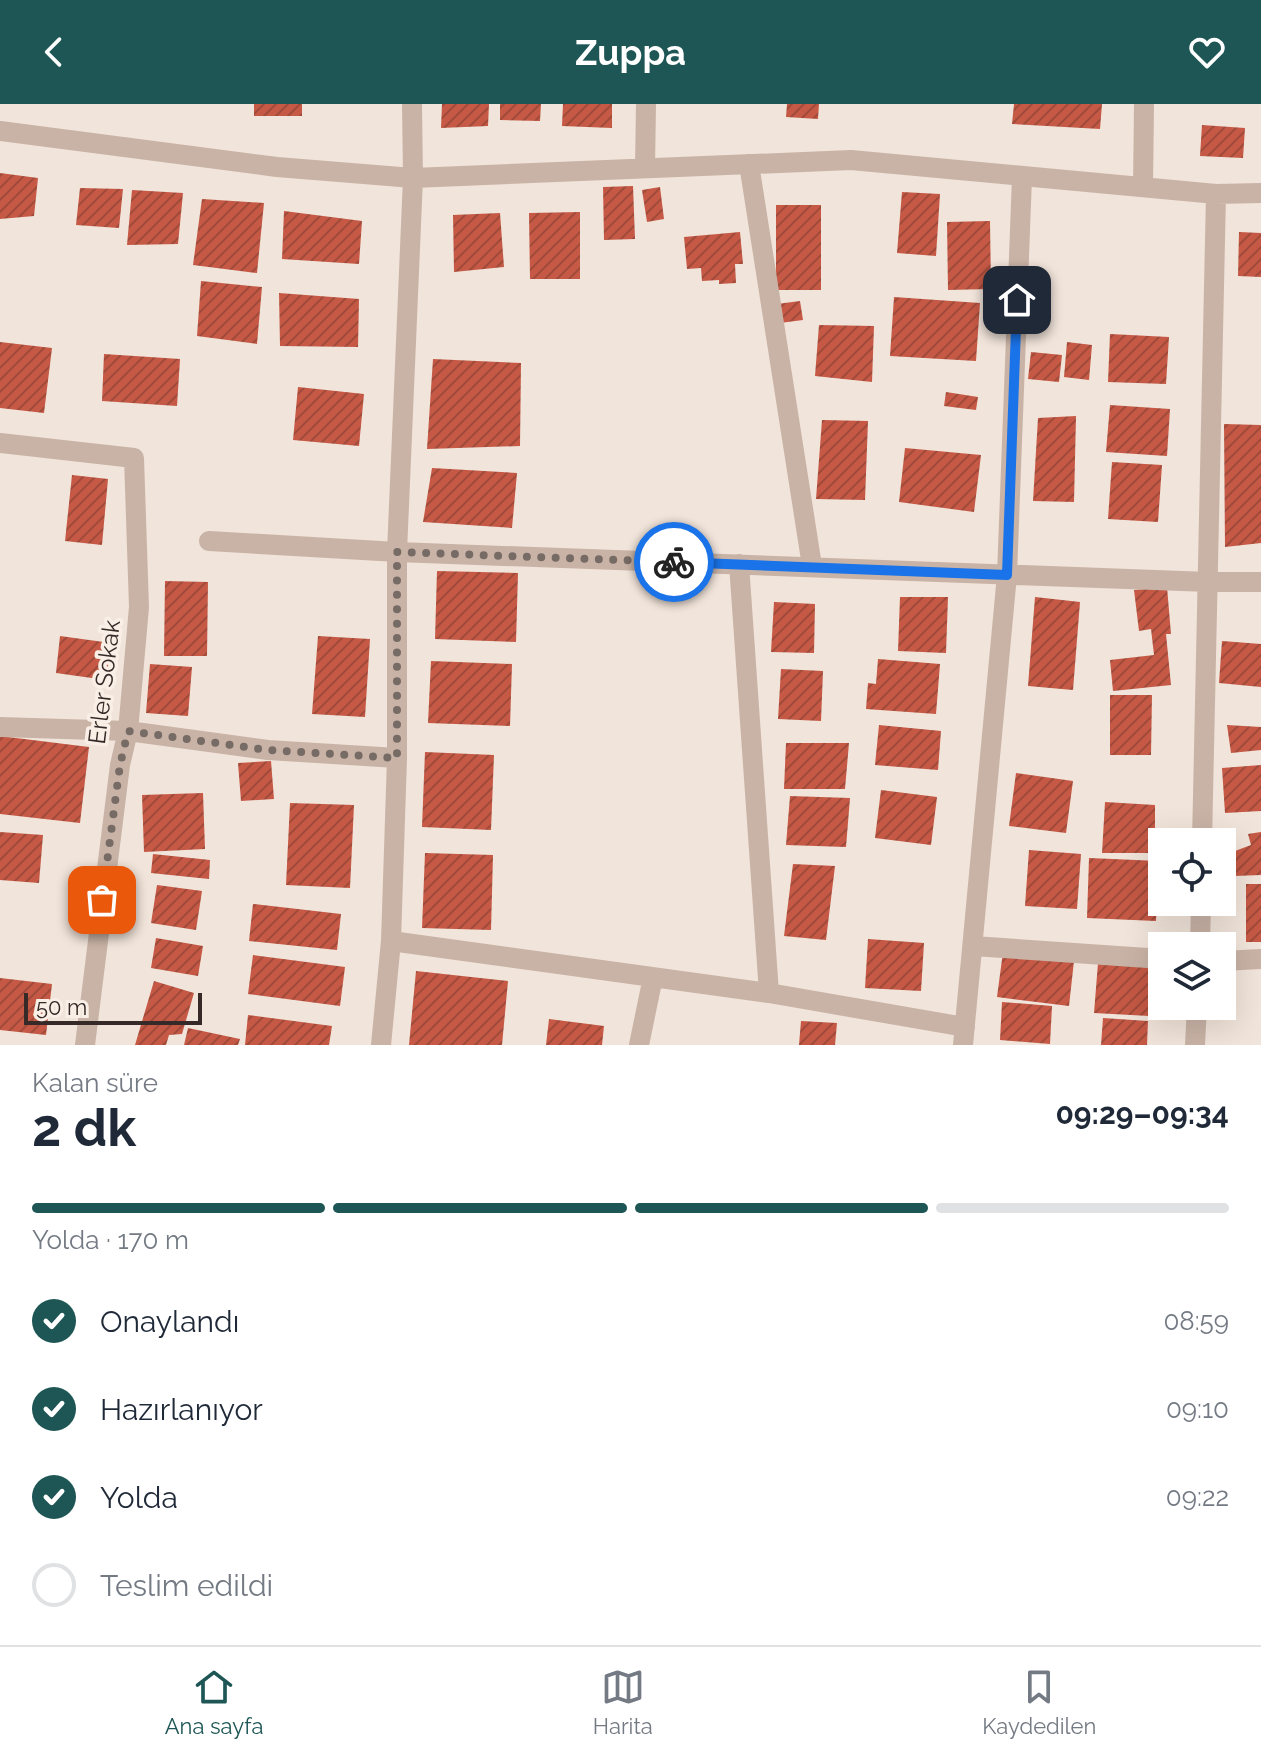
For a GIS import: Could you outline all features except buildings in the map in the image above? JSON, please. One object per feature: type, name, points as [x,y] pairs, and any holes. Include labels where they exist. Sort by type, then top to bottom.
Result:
[{"type":"street","points":[[381,1045],[391,941],[397,758],[397,552],[413,178],[412,104]]},
{"type":"street","points":[[645,168],[646,104]]},
{"type":"street","points":[[1143,187],[1144,104]]},
{"type":"street","points":[[0,131],[277,167],[413,178],[851,160],[1216,194],[1261,193]]},
{"type":"street","points":[[749,164],[812,566]]},
{"type":"street","points":[[391,941],[769,993],[964,1036],[1007,575],[1022,177]]},
{"type":"street","points":[[1202,828],[1216,194]]},
{"type":"street","name":"Erler Sokak","points":[[0,443],[134,458],[139,607],[128,731],[120,765],[85,1045]]},
{"type":"street","points":[[209,541],[397,552],[1261,582]]},
{"type":"street","points":[[739,564],[769,993]]},
{"type":"street","points":[[0,727],[128,731],[268,750],[397,758]]},
{"type":"street","points":[[973,946],[1148,958]]},
{"type":"street","points":[[1236,960],[1261,959]]},
{"type":"street","points":[[639,1045],[653,977]]},
{"type":"street","points":[[1195,1045],[1196,1020]]},
{"type":"way so far","points":[[102,900],[120,765],[128,731],[268,750],[397,758],[397,552],[674,562]]},
{"type":"route","points":[[674,562],[1007,575],[1017,300]]}]
